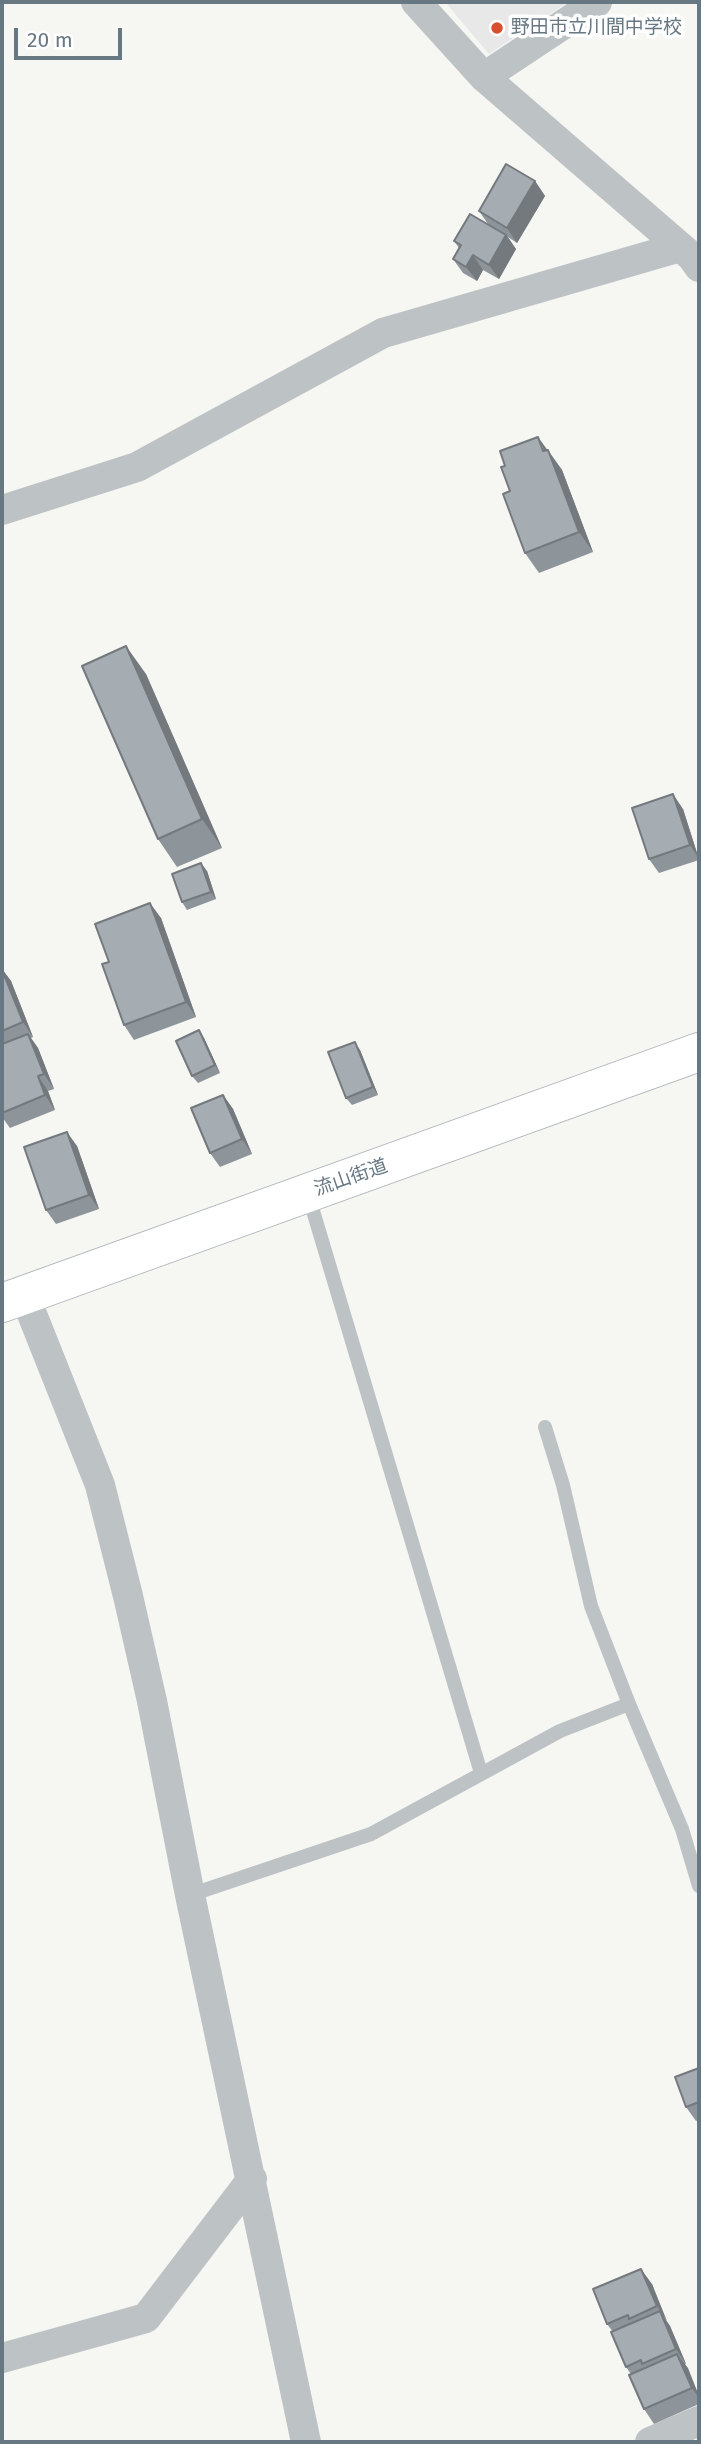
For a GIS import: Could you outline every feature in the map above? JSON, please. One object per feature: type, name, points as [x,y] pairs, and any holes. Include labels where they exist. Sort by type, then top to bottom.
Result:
[{"type":"main road","name":"流山街道","points":[[13,1298],[699,1052]]},
{"type":"street","points":[[416,2],[484,77],[692,256]]},
{"type":"street","points":[[484,77],[597,2]]},
{"type":"street","points":[[2,510],[137,467],[383,333],[692,256]]},
{"type":"street","points":[[13,1298],[100,1485],[152,1701],[190,1895],[306,2442]]},
{"type":"street","points":[[2,2358],[146,2318],[252,2179]]},
{"type":"street","points":[[650,2442],[699,2421]]},
{"type":"lane","points":[[307,1193],[481,1773]]},
{"type":"lane","points":[[545,1427],[564,1485],[591,1606],[682,1829],[699,1886]]},
{"type":"lane","points":[[190,1895],[372,1834],[560,1731],[629,1704]]},
{"type":"shaded area","name":"野田市立川間中学校","points":[[445,2],[568,2],[489,54]]},
{"type":"building","points":[[506,164],[535,181],[507,228],[479,211]]},
{"type":"building","points":[[470,214],[506,235],[489,265],[473,255],[466,267],[453,259],[461,245],[454,241]]},
{"type":"building","points":[[538,437],[543,451],[548,450],[579,532],[525,553],[503,494],[510,491],[501,467],[505,466],[500,451]]},
{"type":"building","points":[[126,646],[202,819],[158,839],[82,666]]},
{"type":"building","points":[[673,794],[690,845],[649,859],[632,808]]},
{"type":"building","points":[[201,863],[211,892],[182,902],[172,874]]},
{"type":"building","points":[[150,903],[186,1002],[124,1025],[102,964],[109,962],[95,924]]},
{"type":"building","points":[[2,970],[23,1022],[2,1031]]},
{"type":"building","points":[[199,1030],[215,1065],[192,1076],[176,1041]]},
{"type":"building","points":[[28,1034],[44,1074],[38,1076],[45,1095],[2,1113],[2,1044]]},
{"type":"building","points":[[355,1042],[373,1087],[346,1098],[328,1052]]},
{"type":"building","points":[[223,1095],[242,1139],[210,1153],[191,1108]]},
{"type":"building","points":[[67,1132],[89,1195],[46,1210],[24,1147]]},
{"type":"building","points":[[699,2068],[699,2102],[686,2107],[675,2077]]},
{"type":"building","points":[[641,2269],[657,2306],[629,2319],[628,2315],[607,2324],[593,2289]]},
{"type":"building","points":[[660,2311],[676,2349],[642,2364],[641,2360],[626,2367],[611,2332]]},
{"type":"building","points":[[677,2354],[692,2388],[644,2409],[629,2375]]},
{"type":"place","name":"野田市立川間中学校","points":[[497,28]]}]
